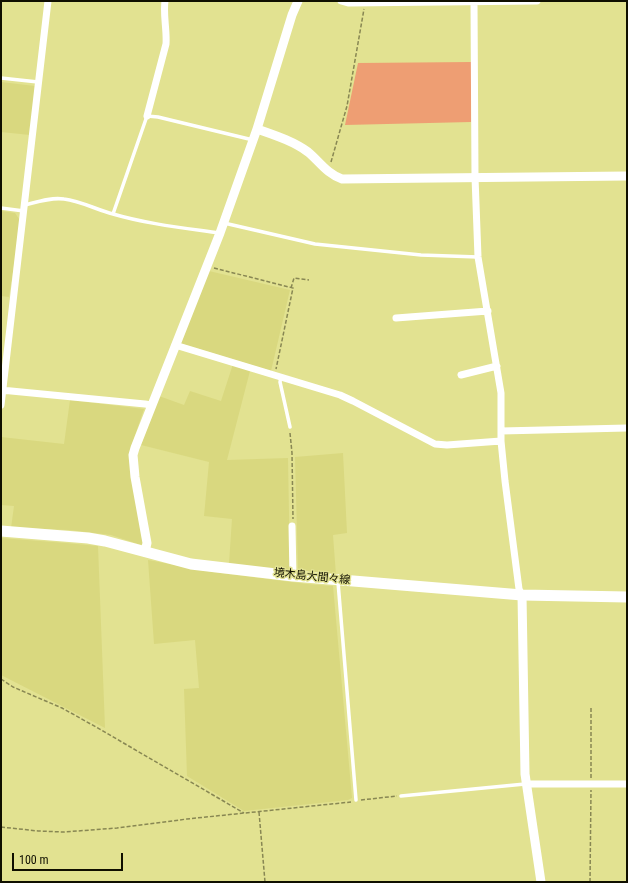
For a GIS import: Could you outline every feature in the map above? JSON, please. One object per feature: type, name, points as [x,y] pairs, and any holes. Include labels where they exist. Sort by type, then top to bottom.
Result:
[{"type":"main road","name":"境木島大間々線","points":[[1,531],[88,538],[105,541],[191,564],[293,576],[522,595],[627,597]]},
{"type":"street","points":[[1,405],[48,1]]},
{"type":"street","points":[[147,116],[166,44],[165,1]]},
{"type":"street","points":[[145,552],[147,543],[135,477],[133,454],[150,406],[220,233],[253,140],[292,15],[298,1]]},
{"type":"street","points":[[341,1],[348,3],[537,1]]},
{"type":"street","points":[[474,1],[475,178],[478,257],[488,310],[502,402],[504,481],[519,589],[522,595],[526,784],[540,882]]},
{"type":"street","points":[[257,128],[299,146],[308,152],[334,177],[342,179],[627,176]]},
{"type":"street","points":[[396,318],[488,310]]},
{"type":"street","points":[[175,345],[353,400],[435,444],[447,445],[502,441]]},
{"type":"street","points":[[461,375],[497,366]]},
{"type":"street","points":[[2,390],[145,404],[150,406]]},
{"type":"street","points":[[502,431],[627,428]]},
{"type":"street","points":[[292,526],[293,576]]},
{"type":"street","points":[[526,784],[627,784]]},
{"type":"lane","points":[[1,78],[39,82]]},
{"type":"lane","points":[[113,214],[147,116],[158,117],[253,140]]},
{"type":"lane","points":[[1,208],[24,208],[52,199],[63,199],[78,202],[113,214],[173,227],[220,233]]},
{"type":"lane","points":[[224,222],[315,244],[421,255],[478,257]]},
{"type":"lane","points":[[277,376],[280,382],[290,427]]},
{"type":"lane","points":[[337,580],[356,800]]},
{"type":"lane","points":[[401,796],[526,784]]},
{"type":"path","points":[[328,171],[347,106],[366,2]]},
{"type":"path","points":[[207,266],[291,288]]},
{"type":"path","points":[[277,376],[293,288],[291,288],[294,278],[309,280]]},
{"type":"path","points":[[290,427],[292,453],[292,526]]},
{"type":"path","points":[[1,679],[13,687],[62,708],[244,813]]},
{"type":"path","points":[[590,882],[591,706]]},
{"type":"path","points":[[1,827],[64,832],[117,828],[401,796]]},
{"type":"path","points":[[259,812],[265,882]]},
{"type":"shaded area","points":[[471,62],[471,122],[345,125],[358,63]]},
{"type":"shaded area","points":[[1,82],[35,86],[30,135],[1,132]]},
{"type":"shaded area","points":[[1,211],[15,213],[21,222],[9,297],[1,296]]},
{"type":"shaded area","points":[[209,271],[290,290],[271,371],[179,343]]},
{"type":"shaded area","points":[[233,364],[250,371],[227,460],[288,458],[290,571],[229,564],[232,519],[204,516],[209,462],[141,445],[159,396],[184,405],[190,391],[221,401]]},
{"type":"shaded area","points":[[70,400],[144,409],[130,450],[130,467],[143,543],[141,545],[111,535],[69,530],[11,528],[14,506],[1,505],[1,437],[64,444]]},
{"type":"shaded area","points":[[343,453],[347,533],[333,535],[336,575],[298,571],[295,457]]},
{"type":"shaded area","points":[[1,538],[98,546],[105,728],[1,675]]},
{"type":"shaded area","points":[[148,560],[213,572],[333,586],[352,798],[348,800],[244,811],[187,776],[184,689],[199,688],[195,640],[154,644]]}]
